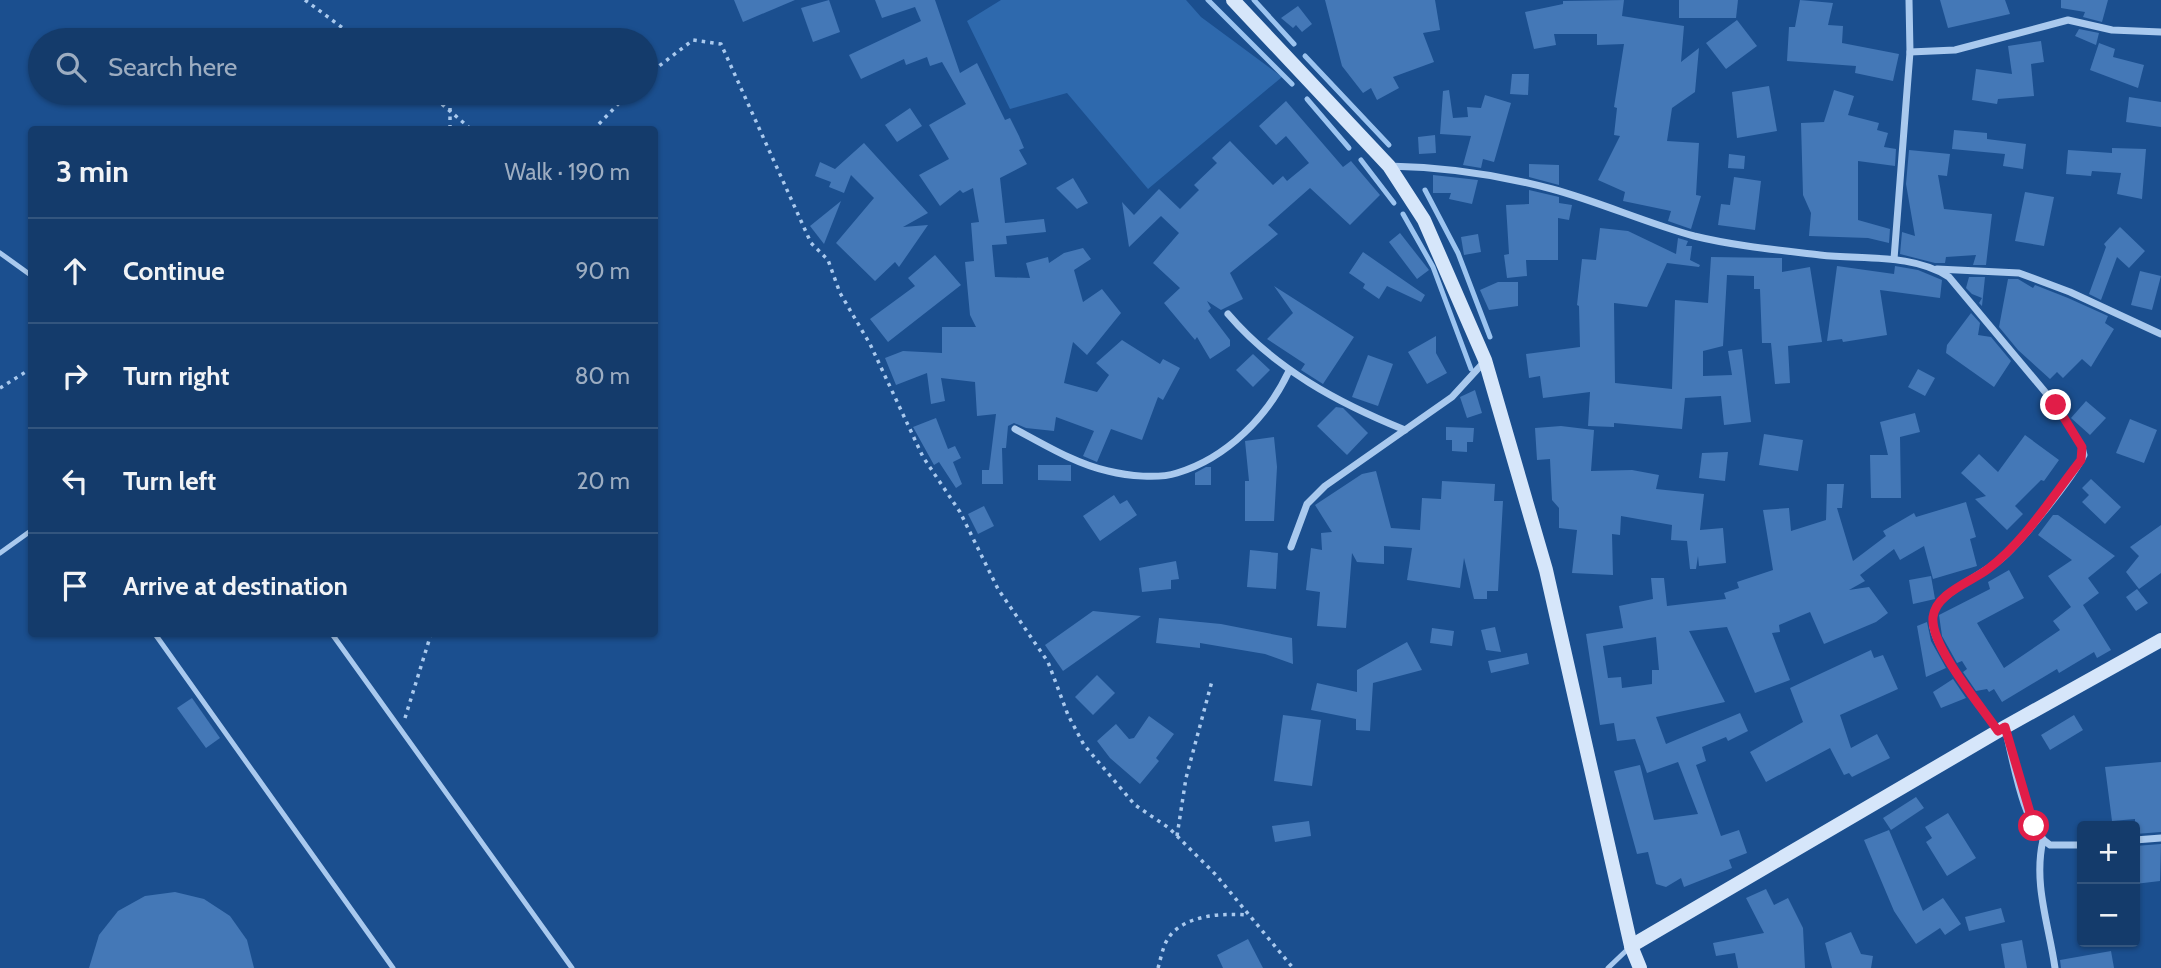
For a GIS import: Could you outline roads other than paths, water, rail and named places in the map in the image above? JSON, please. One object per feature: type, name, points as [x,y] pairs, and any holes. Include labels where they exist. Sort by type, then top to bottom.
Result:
[{"type":"main road","points":[[1233,0],[1388,166],[1424,220],[1485,360],[1546,570],[1631,946],[1640,968]]},
{"type":"main road","points":[[1631,946],[2001,729],[2161,640]]},
{"type":"main road","points":[[1631,946],[1632,968]]},
{"type":"street","points":[[1894,259],[1910,52],[1909,0]]},
{"type":"street","points":[[1910,52],[1955,50],[2068,20],[2112,30],[2161,32]]},
{"type":"street","points":[[1388,166],[1450,170],[1551,188],[1693,235],[1746,246],[1824,256],[1894,259],[1936,269],[2019,273],[2070,292],[2161,334]]},
{"type":"street","points":[[1936,269],[1955,284],[2056,405],[2082,447],[2084,455],[2010,550],[1977,577],[1950,593],[1935,608],[1933,626],[1941,647],[2001,729],[2026,807],[2043,840],[2056,846],[2077,845]]},
{"type":"street","points":[[1228,314],[1273,360],[1289,371],[1378,419],[1405,430]]},
{"type":"street","points":[[1291,547],[1307,505],[1316,495],[1452,397],[1485,360]]},
{"type":"street","points":[[1016,429],[1083,463],[1109,471],[1142,475],[1176,474],[1230,445],[1268,410],[1289,371]]},
{"type":"street","points":[[2140,840],[2161,838]]},
{"type":"street","points":[[2043,840],[2039,857],[2039,892],[2050,933],[2055,968]]},
{"type":"lane","points":[[0,253],[28,273]]},
{"type":"lane","points":[[0,553],[28,533]]},
{"type":"lane","points":[[157,637],[393,968]]},
{"type":"lane","points":[[334,637],[572,968]]},
{"type":"lane","points":[[1608,968],[1631,946]]},
{"type":"waterway","points":[[1208,0],[1292,84]]},
{"type":"waterway","points":[[1254,0],[1294,44]]},
{"type":"waterway","points":[[1305,56],[1389,145]]},
{"type":"waterway","points":[[1307,99],[1349,148]]},
{"type":"waterway","points":[[1361,160],[1394,203]]},
{"type":"waterway","points":[[1425,190],[1458,253],[1490,337]]},
{"type":"waterway","points":[[1403,214],[1433,267],[1471,369]]}]
